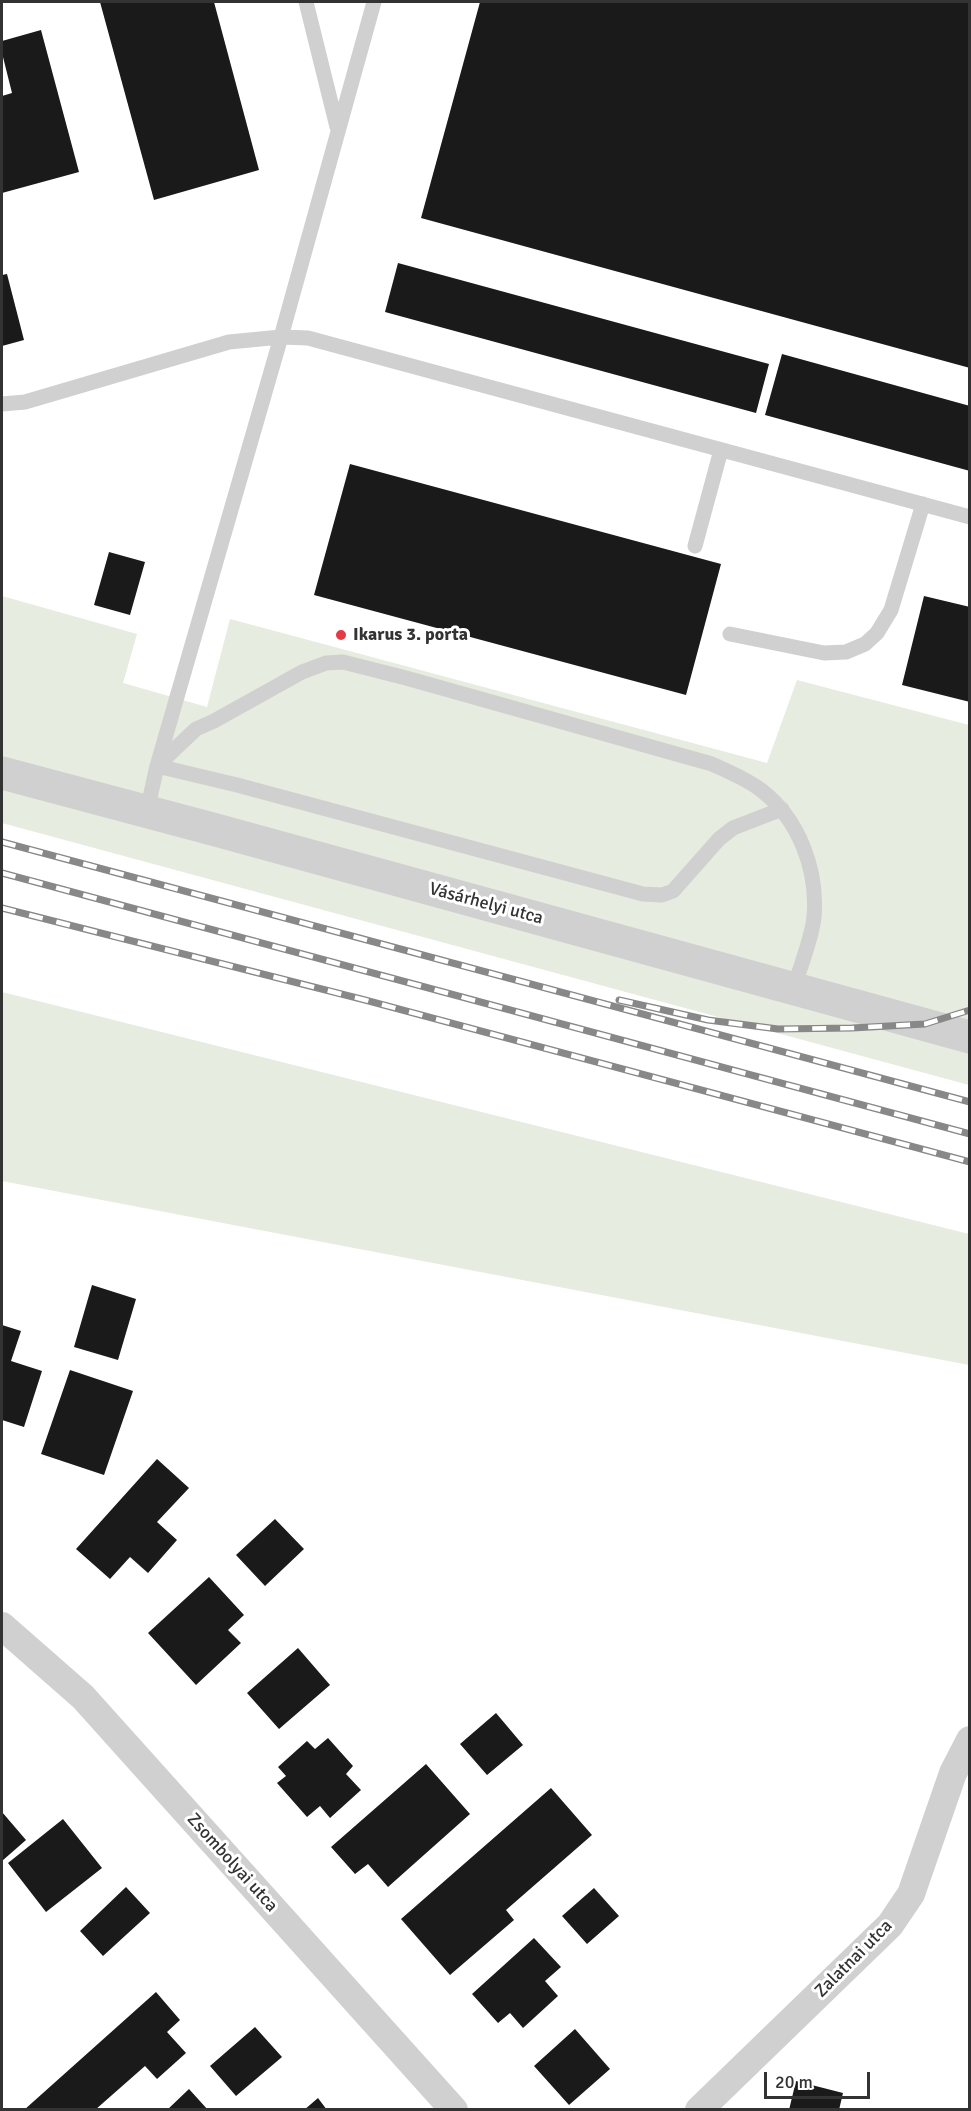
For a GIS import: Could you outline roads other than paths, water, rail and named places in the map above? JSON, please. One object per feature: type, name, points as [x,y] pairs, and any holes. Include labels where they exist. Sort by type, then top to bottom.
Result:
[{"type":"street","name":"Vásárhelyi utca","points":[[2,773],[969,1037]]},
{"type":"street","name":"Zsombolyai utca","points":[[2,1626],[83,1697],[454,2109]]},
{"type":"street","name":"Zalatnai utca","points":[[699,2109],[890,1925],[911,1894],[953,1773],[969,1740]]},
{"type":"lane","points":[[306,2],[338,129]]},
{"type":"lane","points":[[147,811],[157,766],[281,337],[374,2]]},
{"type":"lane","points":[[2,404],[25,402],[229,342],[281,337],[308,338],[969,517]]},
{"type":"lane","points":[[695,546],[721,450]]},
{"type":"lane","points":[[730,634],[824,653],[846,652],[865,644],[877,633],[891,610],[923,504]]},
{"type":"lane","points":[[157,766],[196,729],[302,672],[326,663],[343,662],[712,764],[754,785],[782,809],[794,827],[806,853],[813,880],[814,918],[794,988]]},
{"type":"lane","points":[[157,766],[237,785],[642,894],[662,895],[673,891],[719,839],[733,828],[782,809]]},
{"type":"railway","points":[[2,842],[970,1102]]},
{"type":"railway","points":[[2,873],[970,1134]]},
{"type":"railway","points":[[2,908],[365,1000],[970,1162]]},
{"type":"railway","points":[[619,1000],[708,1020],[778,1029],[925,1024],[970,1010]]},
{"type":"place","name":"Ikarus 3. porta","points":[[341,635]]}]
